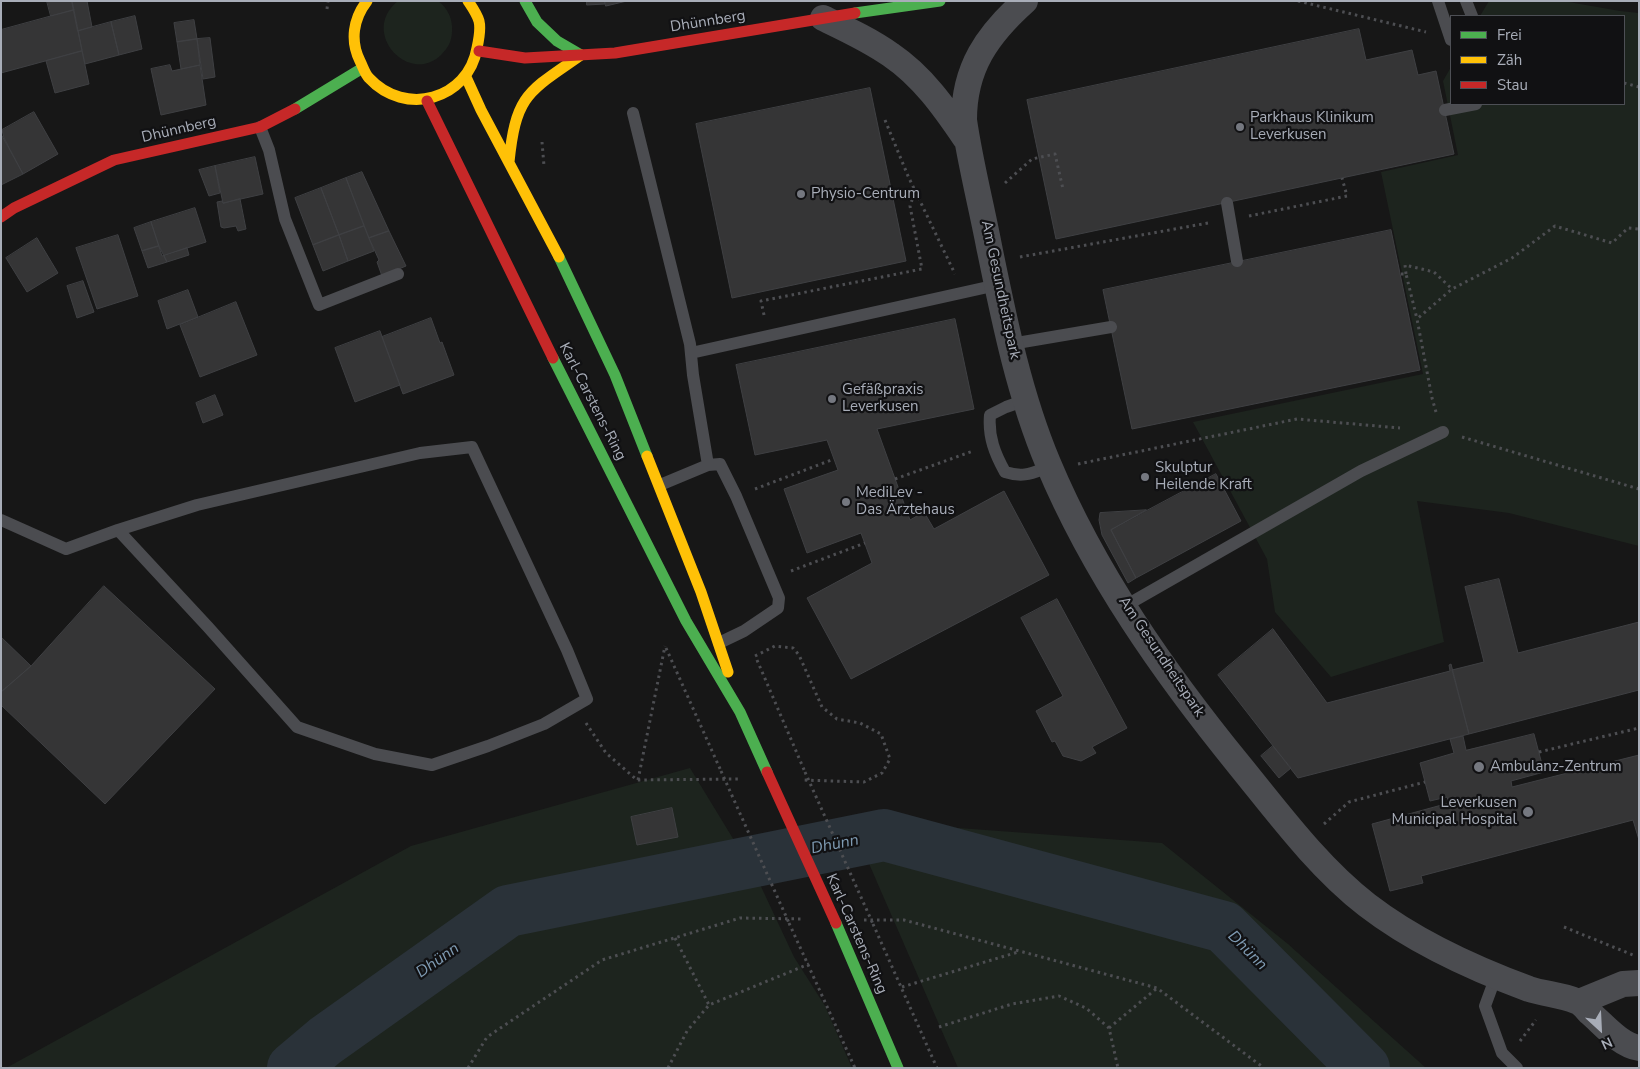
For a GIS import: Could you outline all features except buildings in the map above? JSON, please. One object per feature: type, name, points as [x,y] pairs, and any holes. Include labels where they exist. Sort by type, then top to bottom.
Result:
[{"type":"main road","points":[[366,1],[358,14],[353,42],[361,69],[378,88],[401,99],[426,101],[449,92],[466,77],[479,51],[479,22],[468,1]]},
{"type":"main road","points":[[509,162],[512,133],[521,104],[539,84],[581,55],[557,40],[537,22],[525,1]]},
{"type":"main road","name":"Dhünnberg","points":[[479,51],[525,58],[625,51],[823,18],[940,1]]},
{"type":"main road","name":"Dhünnberg","points":[[1,217],[14,208],[114,160],[260,127],[274,121],[361,69]]},
{"type":"main road","name":"Karl-Carstens-Ring","points":[[466,77],[566,271],[616,375],[660,485],[719,643],[740,712]]},
{"type":"main road","name":"Karl-Carstens-Ring","points":[[426,101],[521,295],[686,622],[740,712],[836,924],[897,1065]]},
{"type":"street","name":"Am Gesundheitspark","points":[[1025,1],[1004,20],[990,37],[974,67],[964,103],[964,120],[995,274],[1026,400],[1050,468],[1084,538],[1125,606],[1197,711],[1302,841],[1332,874],[1367,904],[1432,946],[1496,976],[1566,999],[1620,1039],[1631,1046],[1639,1048]]},
{"type":"street","name":"Am Gesundheitspark","points":[[823,18],[877,45],[905,66],[946,110],[967,142]]},
{"type":"street","points":[[1566,999],[1623,984],[1639,983]]},
{"type":"lane","points":[[1438,1],[1450,36]]},
{"type":"lane","points":[[1466,1],[1472,15]]},
{"type":"lane","points":[[1445,110],[1471,105]]},
{"type":"lane","points":[[633,113],[690,344],[708,464]]},
{"type":"lane","points":[[260,127],[269,150],[285,219],[319,305],[398,274]]},
{"type":"lane","points":[[1227,203],[1238,261]]},
{"type":"lane","points":[[691,353],[964,293],[995,274]]},
{"type":"lane","points":[[1011,344],[1111,327]]},
{"type":"lane","points":[[1026,400],[1006,406],[990,415],[989,431],[993,444],[1005,472],[1017,476],[1050,468]]},
{"type":"lane","points":[[1125,606],[1360,471],[1443,432]]},
{"type":"lane","points":[[1,520],[66,549],[118,530],[197,505],[420,453],[472,447],[567,650],[587,699],[544,724],[488,746],[432,764],[374,754],[297,727],[118,530]]},
{"type":"lane","points":[[660,485],[708,464],[720,464],[736,496],[780,598],[778,608],[744,631],[719,643]]},
{"type":"lane","points":[[1496,976],[1485,1006],[1502,1053],[1517,1068]]},
{"type":"path","points":[[1298,1],[1450,39]]},
{"type":"path","points":[[1625,83],[1639,87]]},
{"type":"path","points":[[885,120],[915,191],[964,293]]},
{"type":"path","points":[[978,189],[1006,183],[1032,159],[1055,154],[1063,189]]},
{"type":"path","points":[[995,274],[1229,220],[1347,196],[1342,178]]},
{"type":"path","points":[[764,316],[761,301],[922,269],[910,206],[915,191]]},
{"type":"path","points":[[1417,319],[1452,289],[1512,258],[1554,226],[1612,243],[1628,228],[1639,229]]},
{"type":"path","points":[[1443,432],[1432,398],[1405,265],[1434,272],[1452,289]]},
{"type":"path","points":[[1401,274],[1406,274]]},
{"type":"path","points":[[1050,468],[1297,419],[1443,432],[1639,490]]},
{"type":"path","points":[[895,479],[993,444]]},
{"type":"path","points":[[736,496],[834,459]]},
{"type":"path","points":[[771,578],[865,543]]},
{"type":"path","points":[[638,780],[665,646]]},
{"type":"path","points":[[754,656],[775,646],[792,648],[799,655],[822,707],[837,719],[860,723],[881,734],[890,759],[882,773],[864,782],[795,780]]},
{"type":"path","points":[[573,707],[587,723],[606,753],[638,780],[739,779]]},
{"type":"path","points":[[1539,752],[1639,728]]},
{"type":"path","points":[[721,771],[855,1068]]},
{"type":"path","points":[[805,772],[937,1068]]},
{"type":"path","points":[[1302,841],[1349,802],[1425,782]]},
{"type":"path","points":[[468,1068],[487,1037],[602,960],[740,918]]},
{"type":"path","points":[[904,920],[1157,988],[1264,1068]]},
{"type":"path","points":[[1564,927],[1639,958]]},
{"type":"path","points":[[675,938],[709,1005]]},
{"type":"path","points":[[902,987],[1019,951]]},
{"type":"path","points":[[668,1068],[687,1031],[709,1005],[809,964]]},
{"type":"path","points":[[1108,1028],[1157,988]]},
{"type":"path","points":[[939,1027],[1012,1004],[1059,996],[1086,1008],[1108,1028],[1118,1068]]},
{"type":"path","points":[[1506,1057],[1566,999]]},
{"type":"shaded area","points":[[398,1],[438,1],[445,7],[451,19],[452,35],[446,50],[441,55],[428,63],[415,64],[403,60],[393,51],[386,40],[384,27],[387,13]]},
{"type":"shaded area","points":[[1489,1],[1563,1],[1639,13],[1639,546],[1509,513],[1417,501],[1444,642],[1331,677],[1275,612],[1267,559],[1193,422],[1423,374],[1381,172],[1458,155],[1443,81],[1450,69],[1450,105],[1625,105],[1625,15],[1481,15]]},
{"type":"shaded area","points":[[690,768],[757,878],[794,957],[825,1006],[852,1068],[6,1068],[411,846]]},
{"type":"shaded area","points":[[850,820],[1162,843],[1288,944],[1426,1068],[958,1068]]},
{"type":"waterway","name":"Dhünn","points":[[293,1068],[325,1041],[508,911],[884,835],[1224,927],[1364,1068]]},
{"type":"traffic: fast","points":[[525,1],[537,22],[557,41],[581,55]]},
{"type":"traffic: fast","points":[[855,13],[940,1]]},
{"type":"traffic: fast","points":[[295,109],[361,69]]},
{"type":"traffic: fast","points":[[559,257],[615,375],[647,456]]},
{"type":"traffic: fast","points":[[553,358],[686,621],[740,712],[767,772]]},
{"type":"traffic: fast","points":[[836,923],[898,1068]]},
{"type":"traffic: slow","points":[[367,1],[362,8],[354,30],[355,46],[365,72],[369,78],[384,90],[400,97],[417,99],[433,97],[448,91],[461,80],[471,66],[477,48],[480,27],[477,16],[468,1]]},
{"type":"traffic: slow","points":[[509,162],[516,122],[521,108],[528,97],[548,78],[581,55]]},
{"type":"traffic: slow","points":[[466,77],[481,110],[559,257]]},
{"type":"traffic: slow","points":[[647,456],[701,592],[728,672]]},
{"type":"traffic: jam","points":[[479,51],[525,58],[615,53],[855,13]]},
{"type":"traffic: jam","points":[[427,101],[553,358]]},
{"type":"traffic: jam","points":[[1,217],[14,208],[114,160],[260,127],[295,109]]},
{"type":"traffic: jam","points":[[767,772],[836,923]]},
{"type":"place","name":"Parkhaus Klinikum Leverkusen","points":[[1240,127]]},
{"type":"place","name":"Physio-Centrum","points":[[801,194]]},
{"type":"place","name":"Gefäßpraxis Leverkusen","points":[[832,399]]},
{"type":"place","name":"Skulptur Heilende Kraft","points":[[1145,477]]},
{"type":"place","name":"MediLev - Das Ärztehaus","points":[[846,502]]},
{"type":"place","name":"Ambulanz-Zentrum","points":[[1479,767]]},
{"type":"place","name":"Leverkusen Municipal Hospital","points":[[1528,812]]}]
